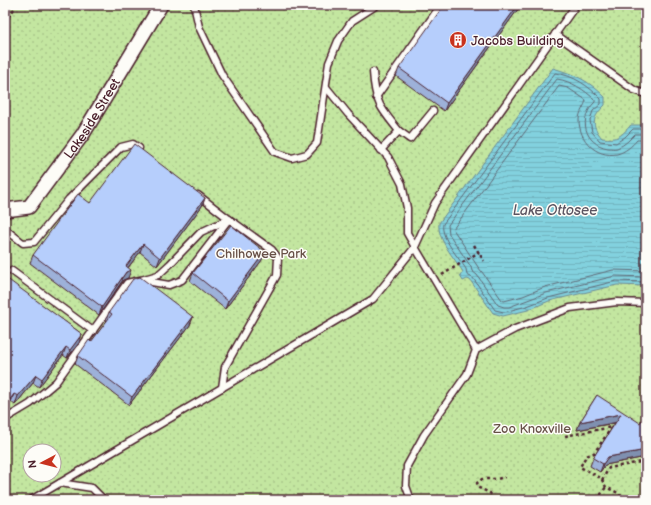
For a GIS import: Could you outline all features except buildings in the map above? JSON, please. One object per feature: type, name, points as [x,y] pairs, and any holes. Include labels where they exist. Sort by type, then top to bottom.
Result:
[{"type":"street","name":"Lakeside Street","points":[[5,210],[29,207],[83,134],[161,5]]},
{"type":"lane","points":[[194,5],[199,27],[222,75],[275,152],[292,158],[307,154],[317,143],[329,63],[338,41],[352,21],[377,5]]},
{"type":"lane","points":[[376,97],[441,5]]},
{"type":"lane","points":[[62,482],[373,299],[415,246],[435,203],[576,5]]},
{"type":"lane","points":[[555,34],[634,90],[646,94]]},
{"type":"lane","points":[[373,72],[374,93],[382,110],[399,131],[410,139],[433,111]]},
{"type":"lane","points":[[326,87],[348,114],[388,157],[402,184],[407,208],[407,233],[476,350]]},
{"type":"lane","points":[[381,150],[399,131]]},
{"type":"lane","points":[[5,229],[23,243],[34,242],[69,199],[121,146],[133,144],[145,153]]},
{"type":"lane","points":[[193,191],[272,250],[278,258],[277,275],[225,367],[222,388]]},
{"type":"lane","points":[[140,280],[169,285],[182,280],[229,219]]},
{"type":"lane","points":[[5,419],[30,404],[56,382],[127,283],[158,274],[170,264],[201,232],[229,219]]},
{"type":"lane","points":[[12,271],[93,331]]},
{"type":"lane","points":[[411,500],[406,486],[407,466],[424,435],[466,374],[476,350],[515,328],[570,308],[617,302],[646,303]]},
{"type":"lane","points":[[31,500],[60,483],[92,488],[104,500]]},
{"type":"path","points":[[5,21],[17,5]]},
{"type":"path","points":[[474,245],[484,261]]},
{"type":"path","points":[[435,280],[479,252]]},
{"type":"path","points":[[565,436],[612,427],[594,453],[586,456],[580,467],[601,478],[606,487],[618,493],[623,500]]},
{"type":"path","points":[[602,480],[610,468],[646,461]]},
{"type":"path","points":[[494,500],[490,493],[479,488],[477,483],[482,479],[497,479],[506,477]]},
{"type":"path","points":[[597,500],[606,487]]},
{"type":"green space","name":"Chilhowee Park","points":[[5,5],[646,5],[646,500],[5,500]]},
{"type":"water","name":"Lake Ottosee","points":[[553,68],[581,79],[593,86],[605,97],[605,105],[598,113],[594,121],[596,129],[602,138],[616,138],[631,125],[645,125],[646,127],[646,286],[617,285],[549,301],[528,310],[503,316],[493,313],[470,280],[467,279],[463,281],[460,276],[463,272],[443,242],[439,229],[439,223]]},
{"type":"place","name":"Jacobs Building","points":[[458,40]]},
{"type":"park label","name":"Zoo Knoxville","points":[[532,428]]}]
